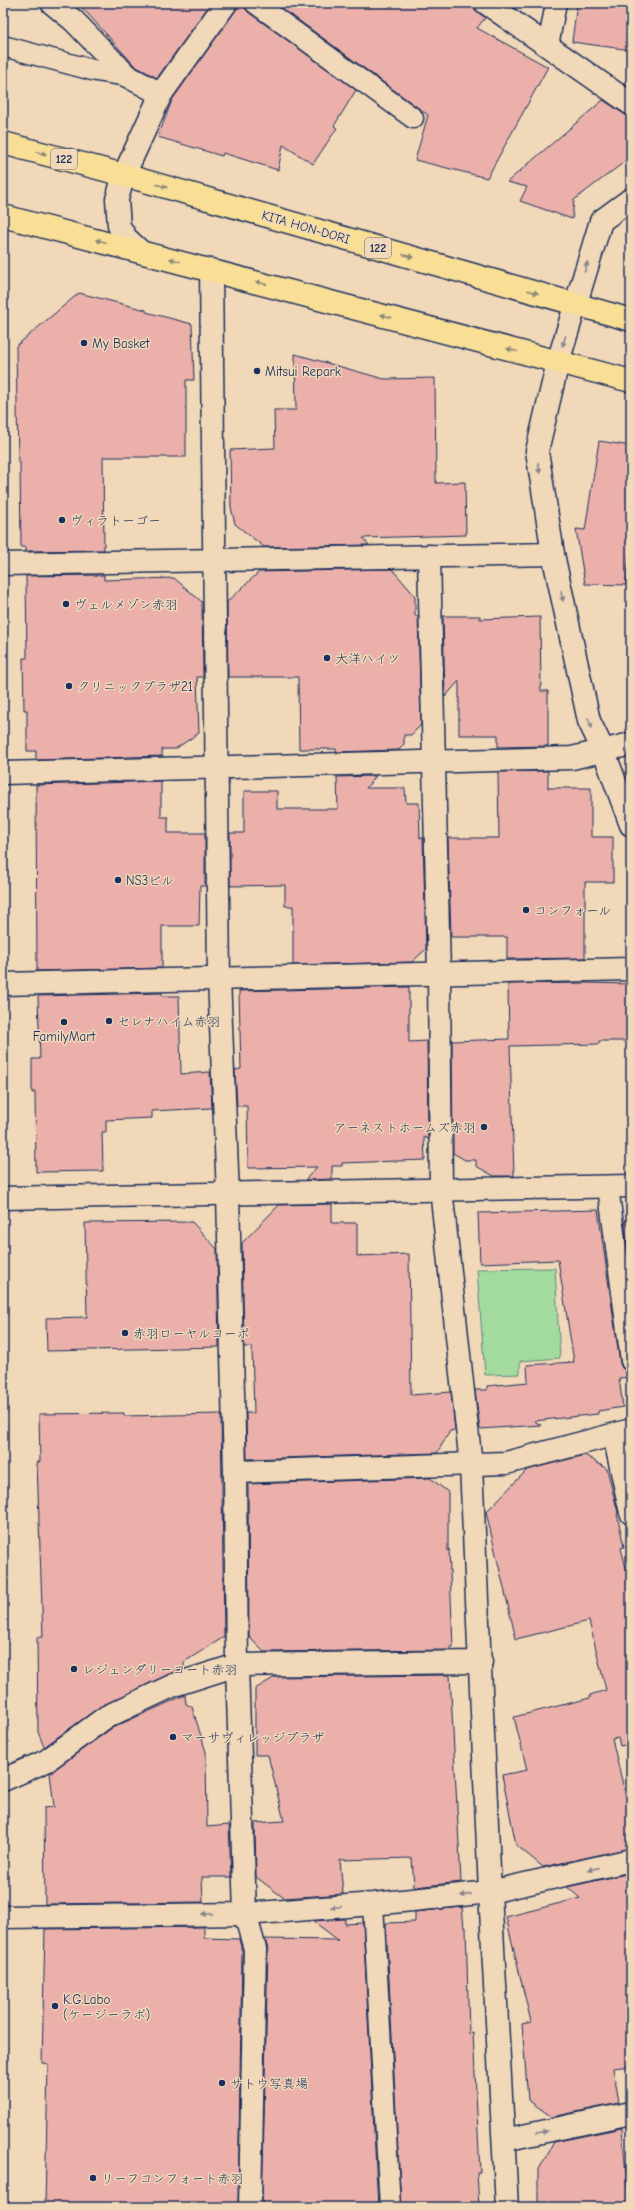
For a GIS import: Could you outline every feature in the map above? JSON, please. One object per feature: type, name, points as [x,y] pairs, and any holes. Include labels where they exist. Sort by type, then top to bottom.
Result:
[{"type":"highway","name":"KITA HON-DORI","points":[[3,143],[124,175],[631,320]]},
{"type":"highway","points":[[3,216],[139,250],[631,381]]},
{"type":"street","points":[[52,3],[74,21],[127,76],[161,94]]},
{"type":"street","points":[[139,250],[126,238],[119,226],[117,199],[124,175],[161,94],[226,3]]},
{"type":"street","points":[[486,3],[631,104]]},
{"type":"street","points":[[631,199],[601,221],[558,362],[537,451],[553,554],[588,721],[604,752],[631,824]]},
{"type":"street","points":[[211,270],[216,561],[219,978],[228,1195],[235,1472],[237,1665],[245,1914],[255,1949],[250,2207]]},
{"type":"street","points":[[3,564],[553,554]]},
{"type":"street","points":[[429,556],[439,973],[441,1189],[471,1465],[490,1892],[507,2207]]},
{"type":"street","points":[[3,773],[433,763],[572,758],[604,752],[631,744]]},
{"type":"street","points":[[3,984],[631,969]]},
{"type":"street","points":[[3,1198],[228,1195],[441,1189],[631,1186]]},
{"type":"street","points":[[235,1472],[506,1463],[622,1432],[631,1513]]},
{"type":"street","points":[[3,1780],[46,1761],[106,1717],[174,1686],[237,1665],[480,1662]]},
{"type":"street","points":[[3,1917],[245,1914],[373,1904],[490,1892],[631,1860]]},
{"type":"street","points":[[504,2140],[631,2113]]},
{"type":"lane","points":[[255,3],[413,118]]},
{"type":"lane","points":[[548,46],[556,3]]},
{"type":"lane","points":[[3,46],[96,71],[127,76]]},
{"type":"lane","points":[[608,1187],[631,1361]]},
{"type":"lane","points":[[373,1904],[390,2207]]},
{"type":"green space","points":[[555,1268],[560,1358],[520,1361],[520,1374],[485,1375],[477,1269]]},
{"type":"building","points":[[78,3],[211,3],[157,78],[135,66]]},
{"type":"building","points":[[238,3],[244,3],[248,12],[356,90],[334,126],[337,128],[313,164],[283,145],[278,170],[223,153],[222,156],[158,137],[172,100],[236,10]]},
{"type":"building","points":[[275,3],[467,3],[485,18],[477,28],[548,67],[487,178],[415,160],[428,115]]},
{"type":"building","points":[[577,3],[631,3],[631,50],[572,42]]},
{"type":"building","points":[[631,77],[631,89],[623,83]]},
{"type":"building","points":[[603,100],[624,114],[631,116],[631,157],[574,200],[572,219],[520,201],[527,187],[507,182]]},
{"type":"building","points":[[79,293],[146,310],[146,312],[192,324],[194,380],[186,380],[186,457],[103,457],[104,550],[26,551],[26,547],[21,547],[16,346]]},
{"type":"building","points":[[295,354],[384,379],[435,378],[436,483],[465,482],[466,535],[363,538],[369,545],[264,547],[235,524],[231,507],[230,450],[275,448],[274,410],[296,410]]},
{"type":"building","points":[[599,441],[631,446],[631,508],[627,536],[631,537],[626,585],[585,584],[576,529],[585,530]]},
{"type":"building","points":[[392,569],[415,596],[415,616],[418,616],[421,725],[411,735],[404,735],[404,744],[399,750],[337,752],[336,749],[299,749],[298,677],[228,677],[227,602],[259,572]]},
{"type":"building","points":[[104,575],[104,580],[174,578],[202,602],[203,677],[197,677],[199,733],[175,749],[162,749],[162,756],[36,760],[36,751],[27,751],[27,710],[24,710],[23,658],[27,658],[26,576]]},
{"type":"building","points":[[443,616],[480,616],[480,619],[540,617],[541,691],[548,691],[548,746],[498,747],[498,735],[459,735],[459,681],[445,697]]},
{"type":"building","points":[[548,771],[548,788],[591,788],[591,837],[613,837],[613,882],[585,882],[585,958],[507,959],[507,937],[451,937],[448,838],[499,838],[498,772]]},
{"type":"building","points":[[376,776],[366,788],[405,788],[406,803],[419,803],[420,838],[423,838],[426,949],[412,962],[293,965],[293,906],[285,906],[285,885],[230,886],[230,833],[244,833],[244,791],[277,791],[277,809],[338,809],[337,777]]},
{"type":"building","name":"NS3ビル","points":[[161,781],[161,817],[168,817],[168,833],[205,833],[205,886],[200,886],[199,926],[162,926],[162,968],[37,971],[36,785]]},
{"type":"building","points":[[508,984],[631,984],[631,1041],[599,1041],[599,1044],[510,1046],[514,1176],[494,1176],[476,1166],[476,1160],[465,1160],[453,1153],[452,1041],[509,1039]]},
{"type":"building","points":[[409,987],[409,1042],[427,1041],[428,1139],[424,1137],[425,1160],[342,1163],[342,1166],[332,1166],[332,1179],[305,1180],[317,1167],[248,1168],[247,1106],[237,1106],[235,1070],[241,1069],[239,991]]},
{"type":"building","points":[[162,993],[162,996],[179,996],[181,1074],[210,1072],[212,1108],[152,1111],[152,1118],[106,1120],[106,1132],[102,1132],[103,1171],[36,1172],[35,1092],[32,1093],[32,1059],[40,1059],[38,996]]},
{"type":"building","points":[[332,1204],[332,1223],[357,1223],[357,1256],[409,1254],[411,1395],[451,1392],[455,1430],[450,1431],[437,1453],[247,1459],[246,1413],[254,1413],[252,1347],[244,1347],[242,1243],[279,1205]]},
{"type":"building","points":[[598,1210],[620,1363],[622,1368],[631,1372],[631,1377],[619,1378],[623,1407],[598,1411],[598,1414],[534,1421],[541,1425],[480,1429],[475,1390],[487,1390],[487,1386],[528,1382],[527,1365],[574,1362],[558,1260],[480,1263],[478,1213]]},
{"type":"building","points":[[631,1220],[631,1273],[624,1221]]},
{"type":"building","points":[[192,1222],[217,1249],[219,1347],[47,1351],[46,1318],[87,1317],[85,1223]]},
{"type":"building","points":[[124,1413],[124,1416],[221,1414],[224,1637],[184,1662],[184,1669],[169,1674],[101,1706],[44,1747],[38,1732],[37,1637],[43,1637],[37,1462],[40,1462],[39,1414]]},
{"type":"building","points":[[585,1455],[607,1469],[618,1513],[624,1547],[621,1548],[631,1588],[631,1744],[620,1746],[618,1738],[612,1739],[631,1818],[631,1848],[543,1867],[516,1845],[502,1775],[527,1770],[514,1717],[590,1698],[590,1695],[606,1690],[589,1621],[516,1639],[486,1512],[527,1470]]},
{"type":"building","points":[[430,1478],[448,1492],[448,1551],[449,1549],[453,1647],[450,1647],[450,1650],[264,1652],[249,1637],[248,1484]]},
{"type":"building","points":[[450,1675],[461,1882],[414,1887],[412,1858],[340,1860],[343,1894],[284,1898],[256,1877],[255,1823],[284,1821],[268,1755],[255,1755],[255,1689],[275,1677]]},
{"type":"building","points":[[185,1695],[186,1704],[192,1707],[206,1752],[207,1827],[229,1825],[231,1877],[202,1877],[203,1902],[45,1904],[44,1808],[54,1807],[50,1773],[112,1728]]},
{"type":"building","points":[[631,1873],[631,2066],[613,2068],[619,2103],[552,2117],[528,2100],[522,2024],[531,2022],[506,1917],[580,1898],[567,1887]]},
{"type":"building","points":[[462,1907],[464,1927],[466,1927],[469,2034],[473,2033],[480,2172],[477,2172],[479,2207],[401,2207],[386,1923],[415,1922],[415,1912]]},
{"type":"building","points":[[345,1919],[345,1924],[363,1923],[378,2207],[262,2207],[268,1949],[265,1939],[338,1940],[313,1921]]},
{"type":"building","points":[[204,1927],[204,1938],[239,1939],[242,1951],[238,2207],[45,2207],[48,2064],[42,2063],[45,1929]]},
{"type":"building","points":[[622,2128],[629,2207],[538,2207],[538,2171],[554,2142]]},
{"type":"place","name":"My Basket","points":[[84,343]]},
{"type":"place","name":"Mitsui Repark","points":[[257,371]]},
{"type":"place","name":"ヴィラトーゴー","points":[[62,520]]},
{"type":"place","name":"ヴェルメゾン赤羽","points":[[66,604]]},
{"type":"place","name":"大洋ハイツ","points":[[327,658]]},
{"type":"place","name":"クリニックプラザ21","points":[[69,686]]},
{"type":"place","name":"NS3ビル","points":[[118,880]]},
{"type":"place","name":"コンフォール","points":[[526,910]]},
{"type":"place","name":"セレナハイム赤羽","points":[[109,1021]]},
{"type":"place","name":"FamilyMart","points":[[64,1022]]},
{"type":"place","name":"アーネストホームズ赤羽","points":[[484,1127]]},
{"type":"place","name":"赤羽ローヤルコーポ","points":[[125,1333]]},
{"type":"place","name":"レジェンダリーコート赤羽","points":[[74,1669]]},
{"type":"place","name":"マーサヴィレッジプラザ","points":[[173,1737]]},
{"type":"place","name":"K.G.Labo (ケージーラボ)","points":[[55,2006]]},
{"type":"place","name":"サトウ写真場","points":[[222,2083]]},
{"type":"place","name":"リーフコンフォート赤羽","points":[[93,2178]]}]
